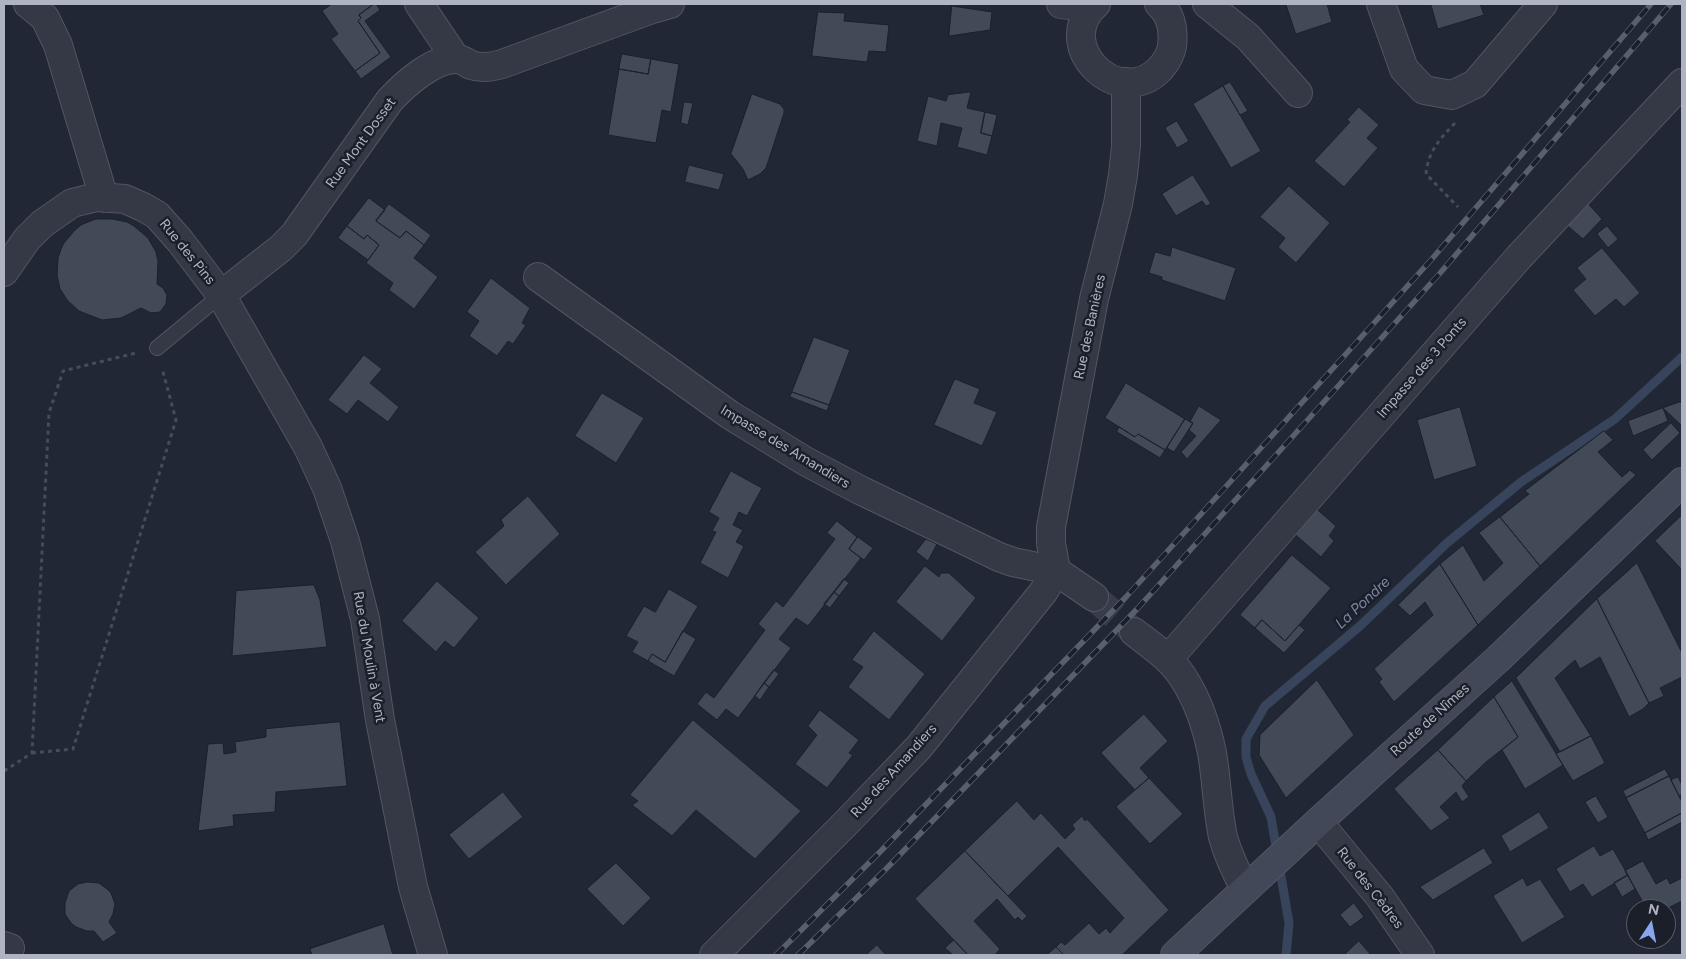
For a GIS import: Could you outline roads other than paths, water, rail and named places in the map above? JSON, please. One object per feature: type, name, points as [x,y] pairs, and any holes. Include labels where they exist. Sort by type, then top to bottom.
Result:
[{"type":"street","points":[[28,4],[45,18],[58,45],[104,198]]},
{"type":"street","points":[[419,4],[456,59],[483,68],[502,64],[670,4]]},
{"type":"street","points":[[1061,4],[1093,6],[1084,20],[1081,35],[1083,49],[1089,62],[1099,73],[1112,80],[1126,82],[1141,81],[1154,74],[1165,63],[1172,50],[1174,35],[1171,20],[1163,5]]},
{"type":"street","points":[[1207,4],[1248,37],[1298,94]]},
{"type":"street","points":[[1381,4],[1404,69],[1424,90],[1452,96],[1473,85],[1543,4]]},
{"type":"street","name":"Rue Mont Dosset","points":[[221,294],[281,248],[294,235],[390,100],[401,89],[421,73],[442,62],[456,59]]},
{"type":"street","name":"Rue des Banières","points":[[1056,571],[1051,543],[1051,527],[1094,299],[1118,204],[1123,175],[1126,146],[1126,82]]},
{"type":"street","name":"Impasse des 3 Ponts","points":[[1168,659],[1519,257],[1682,83]]},
{"type":"street","name":"Rue des Pins","points":[[4,272],[26,239],[56,212],[72,203],[96,197],[125,199],[143,206],[157,215],[180,241],[221,294]]},
{"type":"street","name":"Impasse des Amandiers","points":[[538,277],[730,415],[805,461],[860,490],[1000,557],[1013,562],[1056,571]]},
{"type":"street","name":"Rue du Moulin à Vent","points":[[221,294],[308,447],[327,488],[345,540],[365,619],[380,720],[413,888],[434,955]]},
{"type":"street","name":"Route de Nîmes","points":[[1175,955],[1498,659],[1682,482]]},
{"type":"street","points":[[1056,571],[1094,597]]},
{"type":"street","name":"Rue des Amandiers","points":[[714,955],[847,822],[918,747],[1044,591],[1056,571]]},
{"type":"street","points":[[1134,632],[1168,659],[1194,696],[1212,754],[1223,836],[1233,866],[1245,889]]},
{"type":"street","name":"Rue des Cèdres","points":[[1318,822],[1380,897],[1420,955]]},
{"type":"lane","points":[[157,348],[221,294]]},
{"type":"waterway","name":"La Pondre","points":[[1286,955],[1289,923],[1271,817],[1251,774],[1246,757],[1246,739],[1265,706],[1360,626],[1447,543],[1521,482],[1615,419],[1682,357]]},
{"type":"tunnel","points":[[1094,597],[1134,632]]},
{"type":"railway","points":[[776,955],[880,852],[1126,597],[1431,260],[1651,4]]},
{"type":"railway","points":[[798,955],[888,867],[1138,608],[1441,272],[1671,4]]}]
